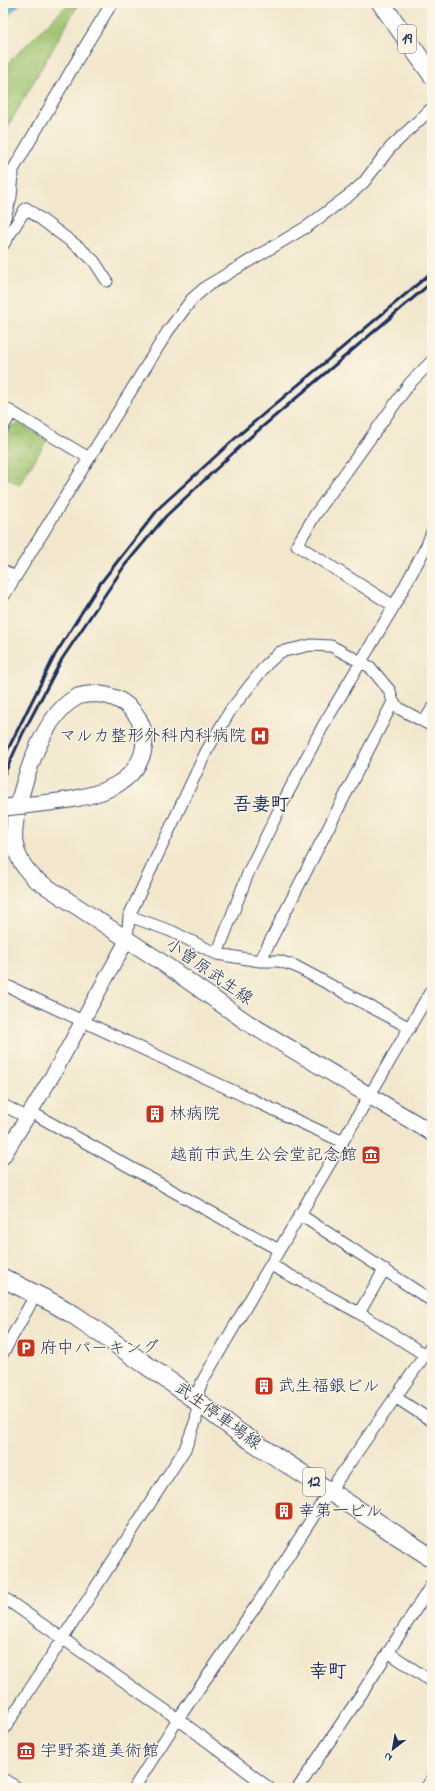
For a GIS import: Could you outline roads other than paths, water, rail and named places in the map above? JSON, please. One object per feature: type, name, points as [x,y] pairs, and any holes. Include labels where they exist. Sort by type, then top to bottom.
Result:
[{"type":"main road","name":"19","points":[[381,3],[432,75]]},
{"type":"main road","name":"小曽原武生線","points":[[3,808],[95,794],[124,780],[139,764],[145,744],[144,732],[135,716],[122,703],[102,695],[81,695],[70,701],[58,713],[44,735],[26,774],[20,798],[13,837],[17,854],[26,870],[45,886],[248,1023],[432,1133]]},
{"type":"main road","name":"武生停車場線","points":[[3,1278],[74,1315],[238,1432],[432,1558]]},
{"type":"street","points":[[3,188],[112,3]]},
{"type":"street","points":[[3,596],[168,331],[192,299],[207,286],[308,226],[352,193],[364,182],[390,148],[432,108]]},
{"type":"street","points":[[3,224],[11,197],[14,169]]},
{"type":"street","points":[[3,245],[26,208],[81,249],[94,261],[107,281]]},
{"type":"street","points":[[394,606],[297,545],[315,515],[401,396],[432,361]]},
{"type":"street","points":[[3,427],[8,409],[89,458]]},
{"type":"street","points":[[217,954],[249,872],[281,806],[324,724],[394,606],[427,545],[432,532]]},
{"type":"street","points":[[3,570],[15,578]]},
{"type":"street","points":[[3,1157],[27,1114],[54,1072],[127,940],[129,916],[206,752],[230,711],[266,665],[280,652],[311,645],[331,646],[370,667],[390,691],[393,702],[400,709],[428,724],[432,709]]},
{"type":"street","points":[[260,961],[393,702]]},
{"type":"street","points":[[129,916],[171,932],[217,954],[260,961],[279,961],[295,966],[410,1028]]},
{"type":"street","points":[[3,984],[341,1141]]},
{"type":"street","points":[[3,1731],[185,1449],[193,1431],[199,1388],[203,1380],[271,1265],[341,1141],[432,989]]},
{"type":"street","points":[[3,1105],[27,1114],[279,1250]]},
{"type":"street","points":[[299,1214],[432,1301]]},
{"type":"street","points":[[271,1265],[359,1313],[425,1355]]},
{"type":"street","points":[[359,1313],[384,1270]]},
{"type":"street","points":[[3,1353],[36,1294]]},
{"type":"street","points":[[134,1788],[178,1719],[260,1600],[329,1492],[432,1345]]},
{"type":"street","points":[[395,1397],[432,1421]]},
{"type":"street","points":[[298,1788],[432,1584]]},
{"type":"street","points":[[3,1597],[178,1719],[264,1787]]},
{"type":"street","points":[[388,1652],[432,1682]]},
{"type":"street","points":[[3,1779],[18,1788]]},
{"type":"street","points":[[426,1788],[432,1780]]},
{"type":"water","points":[[3,3],[21,3],[3,21]]},
{"type":"railway","points":[[3,759],[55,655],[99,585],[160,507],[240,434],[432,272]]},
{"type":"railway","points":[[3,777],[23,733],[62,659],[125,565],[166,516],[247,440],[432,282]]},
{"type":"place","name":"マルカ整形外科内科病院","points":[[260,736]]},
{"type":"place","name":"林病院","points":[[155,1114]]},
{"type":"place","name":"越前市武生公会堂記念館","points":[[371,1155]]},
{"type":"place","name":"府中パーキング","points":[[26,1348]]},
{"type":"place","name":"武生福銀ビル","points":[[264,1386]]},
{"type":"place","name":"幸第一ビル","points":[[284,1511]]},
{"type":"place","name":"宇野茶道美術館","points":[[26,1751]]},
{"type":"district","name":"吾妻町","points":[[261,805]]},
{"type":"district","name":"幸町","points":[[328,1672]]}]
